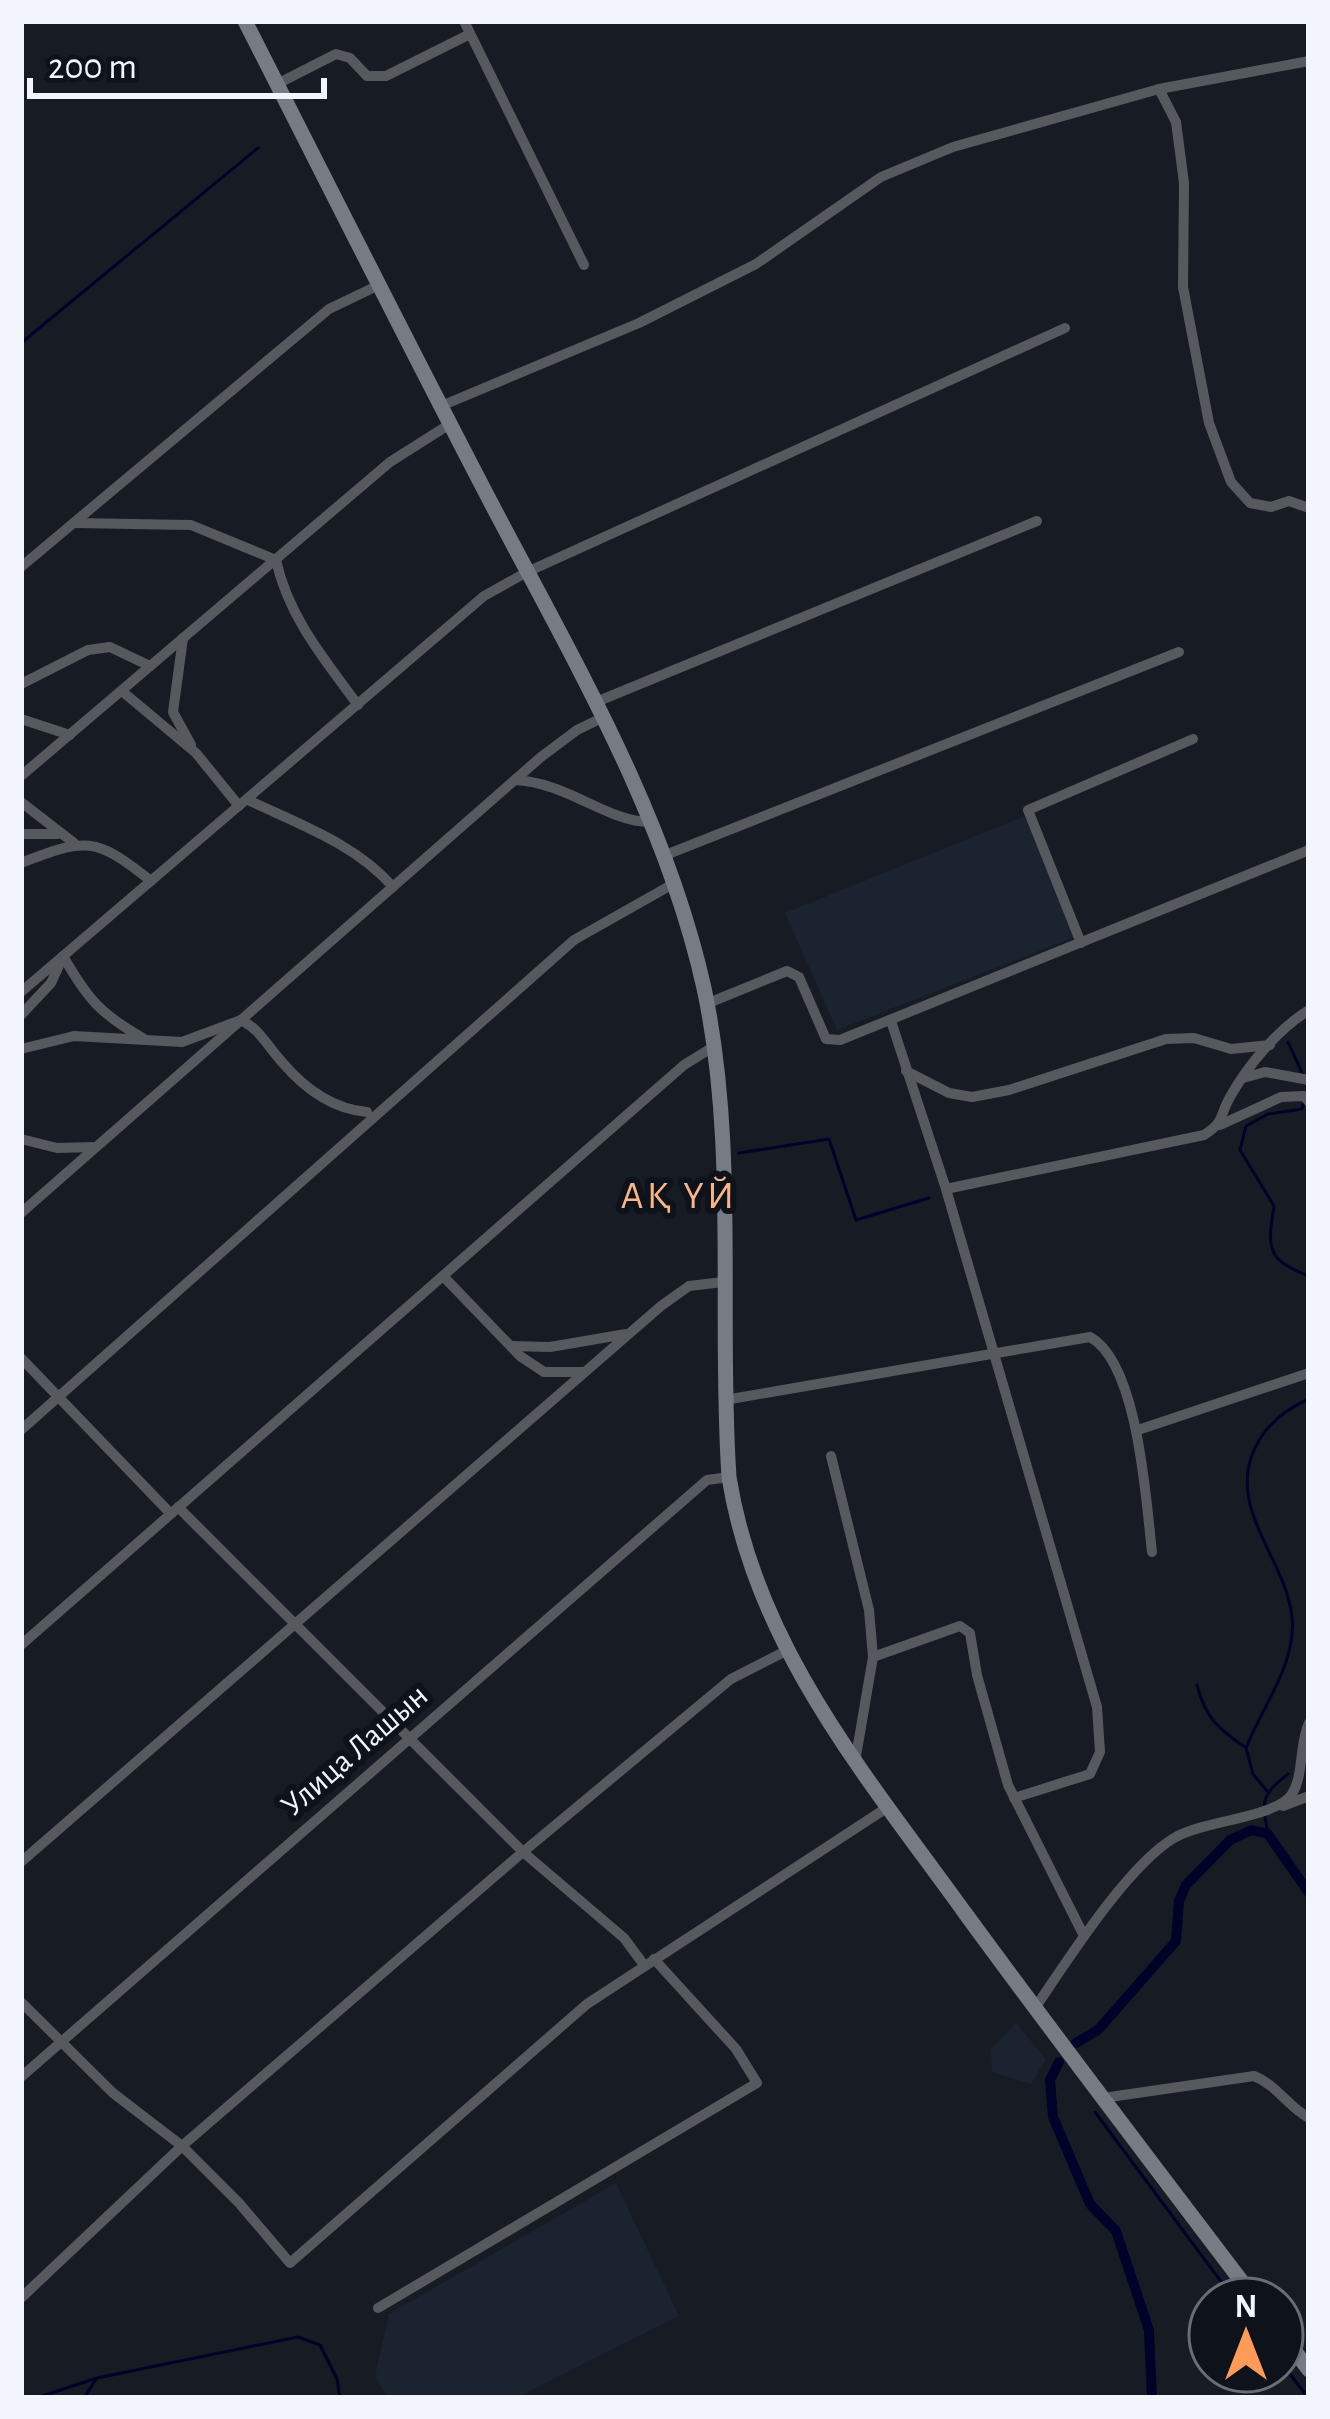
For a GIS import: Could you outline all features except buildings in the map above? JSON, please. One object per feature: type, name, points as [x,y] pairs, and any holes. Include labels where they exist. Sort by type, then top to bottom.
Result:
[{"type":"main road","points":[[245,21],[600,710],[664,856],[689,928],[706,1004],[720,1108],[729,1477],[750,1568],[786,1651],[855,1762],[1237,2275]]},
{"type":"street","points":[[464,21],[584,266]]},
{"type":"street","points":[[278,84],[336,54],[350,58],[367,76],[386,76],[470,34]]},
{"type":"street","points":[[440,406],[639,322],[756,264],[881,177],[953,147],[1159,89],[1309,61]]},
{"type":"street","points":[[1159,89],[1176,122],[1184,183],[1183,287],[1209,424],[1231,482],[1250,502],[1271,507],[1289,502],[1309,508]]},
{"type":"street","points":[[21,567],[329,309],[379,285]]},
{"type":"street","points":[[21,992],[484,596],[527,572],[1066,328]]},
{"type":"street","points":[[21,776],[390,463],[450,424]]},
{"type":"street","points":[[21,1213],[600,710],[1037,521]]},
{"type":"street","points":[[74,523],[191,525],[276,560]]},
{"type":"street","points":[[276,560],[282,589],[311,642],[358,705]]},
{"type":"street","points":[[183,638],[173,712],[196,753]]},
{"type":"street","points":[[21,684],[88,650],[110,647],[150,666]]},
{"type":"street","points":[[664,856],[1179,652]]},
{"type":"street","points":[[123,692],[196,753],[244,803],[346,849],[376,868],[393,887]]},
{"type":"street","points":[[21,719],[70,735]]},
{"type":"street","points":[[1081,943],[1028,810],[1193,739]]},
{"type":"street","points":[[515,780],[541,781],[631,822],[649,822]]},
{"type":"street","points":[[21,802],[74,843],[116,853],[151,881]]},
{"type":"street","points":[[21,834],[61,833]]},
{"type":"street","points":[[21,863],[74,843]]},
{"type":"street","points":[[706,1004],[787,971],[799,977],[826,1039],[840,1040],[1309,850]]},
{"type":"street","points":[[21,1430],[574,940],[674,884]]},
{"type":"street","points":[[21,1015],[51,983],[63,956]]},
{"type":"street","points":[[63,956],[98,1009],[151,1043]]},
{"type":"street","points":[[1220,1125],[1243,1078],[1290,1022],[1309,1010]]},
{"type":"street","points":[[21,1049],[74,1036],[182,1042],[241,1020],[261,1030],[280,1061],[322,1097],[333,1105],[367,1112]]},
{"type":"street","points":[[891,1021],[946,1189],[1096,1707],[1100,1752],[1090,1774],[1014,1798]]},
{"type":"street","points":[[906,1071],[949,1093],[972,1097],[1009,1090],[1166,1039],[1194,1038],[1231,1049],[1270,1045]]},
{"type":"street","points":[[182,1042],[205,1052]]},
{"type":"street","points":[[21,1645],[683,1065],[713,1047]]},
{"type":"street","points":[[1243,1078],[1264,1072],[1309,1080]]},
{"type":"street","points":[[946,1189],[1204,1135],[1281,1097],[1304,1096],[1309,1102]]},
{"type":"street","points":[[21,1139],[57,1148],[96,1147]]},
{"type":"street","points":[[443,1276],[511,1346],[544,1372],[584,1372]]},
{"type":"street","points":[[21,1862],[628,1334],[689,1286],[723,1282]]},
{"type":"street","points":[[511,1346],[550,1347],[628,1334]]},
{"type":"street","points":[[725,1400],[1090,1337],[1105,1345],[1138,1430],[1152,1552]]},
{"type":"street","points":[[21,1358],[523,1852],[624,1937],[736,2049],[757,2083],[378,2308]]},
{"type":"street","points":[[1138,1430],[1309,1373]]},
{"type":"street","points":[[831,1456],[869,1610],[873,1657],[855,1762]]},
{"type":"street","name":"Улица Лашын","points":[[21,2077],[706,1480],[729,1477]]},
{"type":"street","points":[[873,1657],[960,1626],[970,1633],[977,1675],[1014,1798],[1084,1936]]},
{"type":"street","points":[[21,2298],[182,2146],[523,1852],[731,1679],[786,1651]]},
{"type":"street","points":[[1280,1807],[1294,1791],[1309,1723]]},
{"type":"street","points":[[1035,2008],[1084,1936],[1155,1852],[1178,1835],[1309,1796]]},
{"type":"street","points":[[21,2002],[113,2093],[182,2146],[290,2263],[587,2004],[888,1807]]},
{"type":"street","points":[[1103,2098],[1254,2076],[1271,2083],[1291,2108],[1309,2118]]},
{"type":"shaded area","points":[[1025,816],[1075,937],[837,1030],[785,913]]},
{"type":"shaded area","points":[[1016,2023],[1046,2059],[1031,2084],[992,2072],[991,2049]]},
{"type":"shaded area","points":[[616,2183],[679,2316],[516,2398],[388,2398],[375,2376],[389,2314]]},
{"type":"waterway","points":[[21,343],[258,148]]},
{"type":"waterway","points":[[1288,1042],[1303,1075]]},
{"type":"waterway","points":[[1304,1101],[1302,1109],[1268,1114],[1246,1126],[1240,1150],[1274,1206],[1273,1251],[1285,1264],[1309,1276]]},
{"type":"waterway","points":[[739,1153],[829,1139],[856,1220],[929,1198]]},
{"type":"waterway","points":[[1267,1791],[1253,1774],[1246,1748],[1284,1668],[1292,1617],[1280,1575],[1252,1513],[1248,1470],[1255,1448],[1271,1425],[1309,1399]]},
{"type":"waterway","points":[[1197,1685],[1214,1721],[1245,1747]]},
{"type":"waterway","points":[[1268,1834],[1265,1800],[1288,1774]]},
{"type":"waterway","points":[[1076,2043],[1098,2030],[1176,1941],[1179,1901],[1186,1885],[1230,1840],[1252,1830],[1268,1834],[1309,1893]]},
{"type":"waterway","points":[[1059,2062],[1050,2080],[1053,2117],[1090,2204],[1116,2231],[1149,2330],[1152,2398]]},
{"type":"waterway","points":[[1095,2112],[1216,2275]]},
{"type":"waterway","points":[[36,2398],[97,2378],[298,2337],[320,2345],[337,2379],[340,2398]]},
{"type":"waterway","points":[[84,2398],[96,2379]]},
{"type":"district","name":"АҚ ҮЙ","points":[[679,1196]]}]
